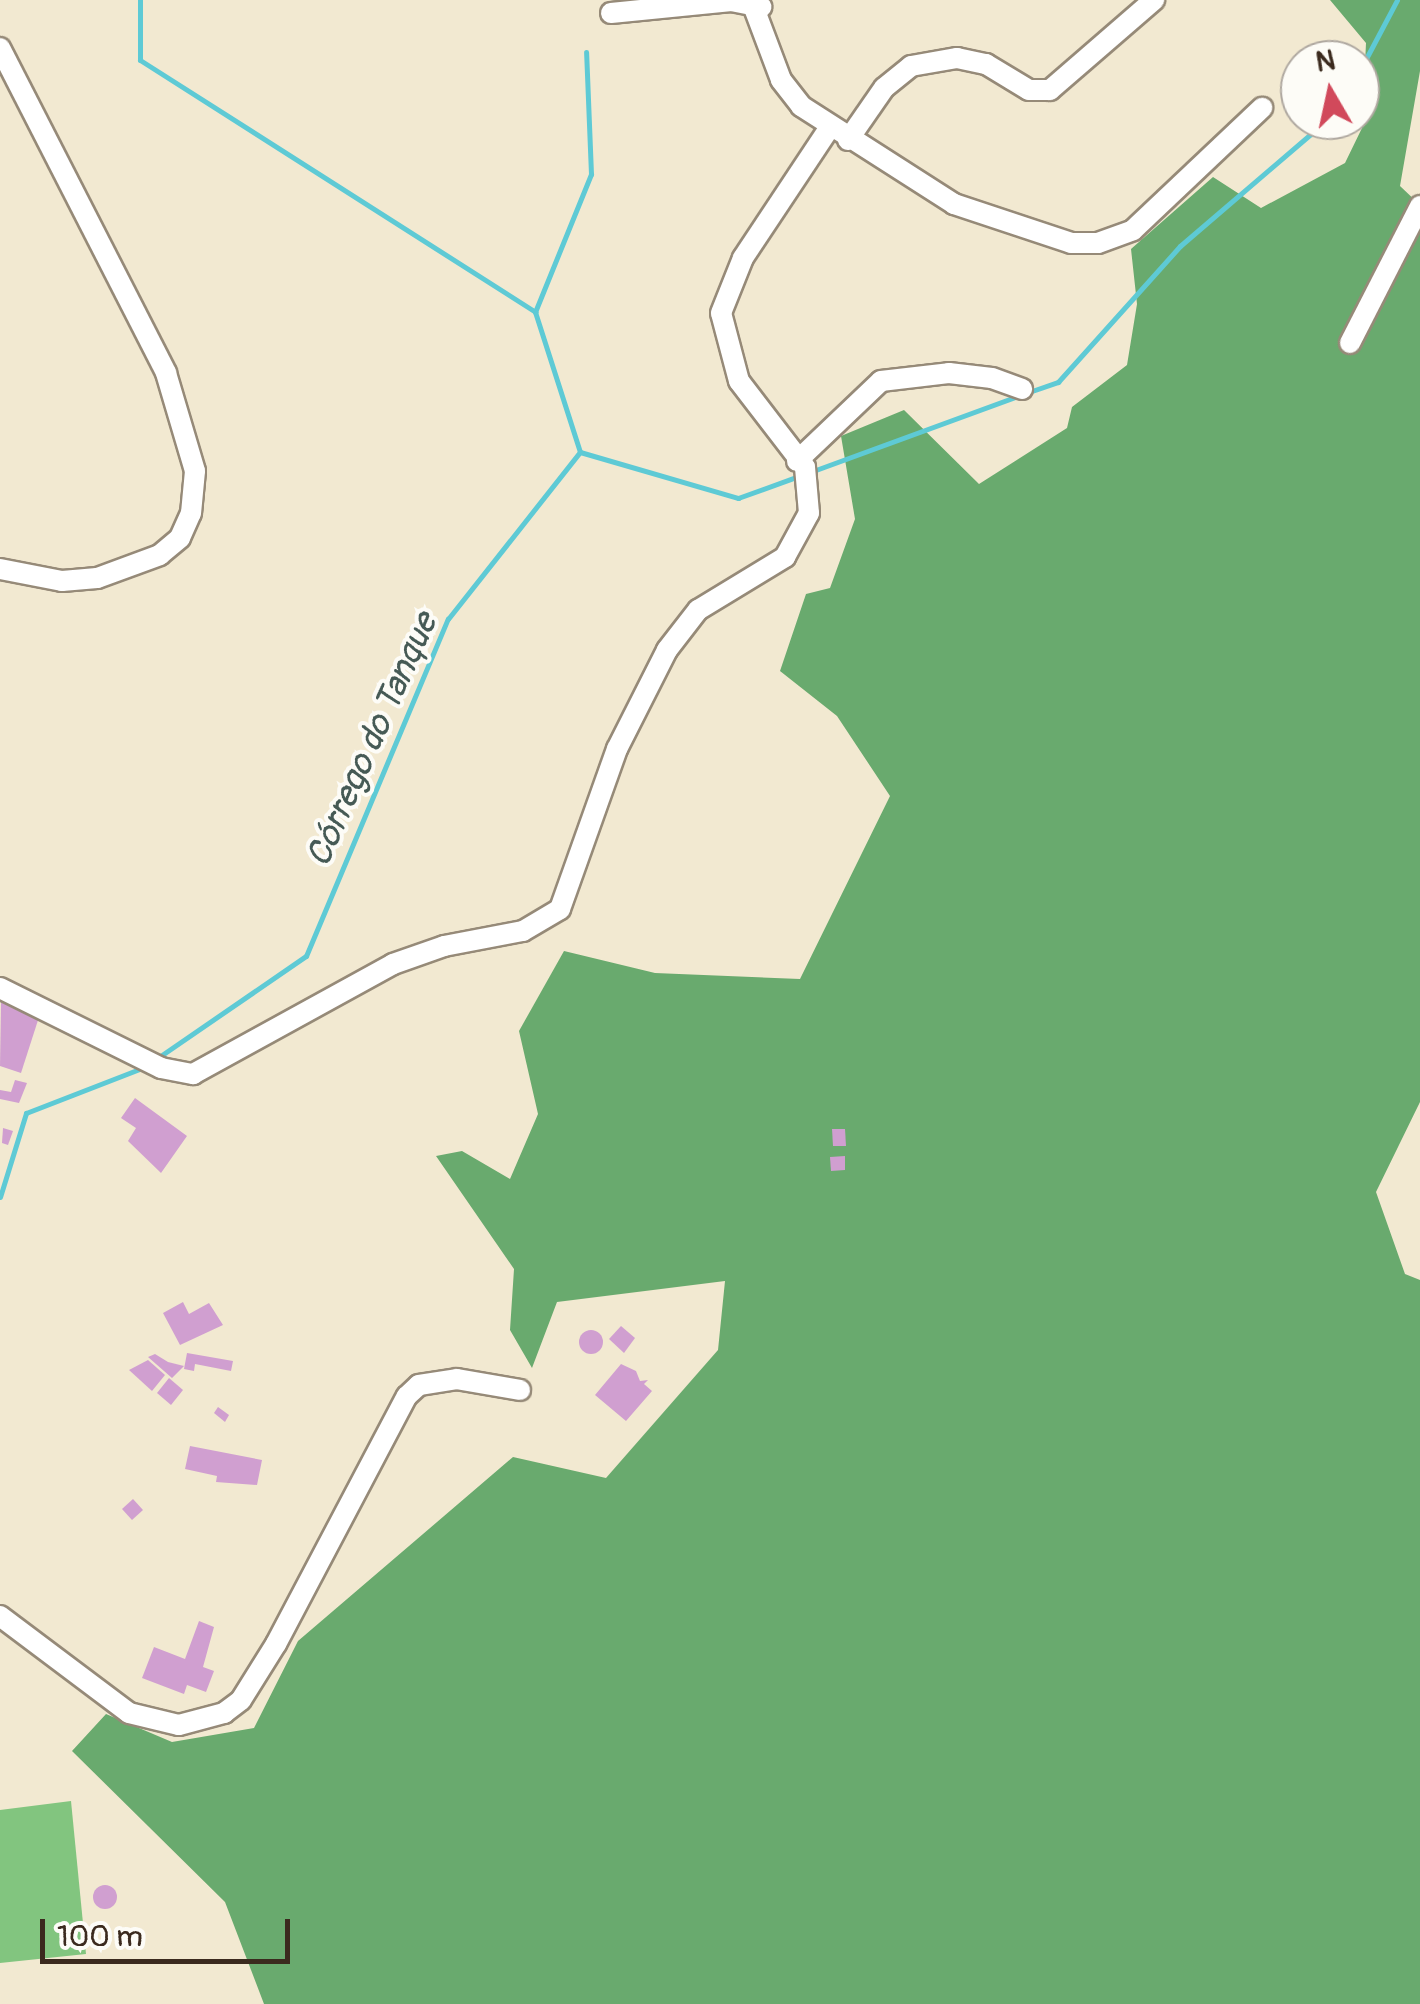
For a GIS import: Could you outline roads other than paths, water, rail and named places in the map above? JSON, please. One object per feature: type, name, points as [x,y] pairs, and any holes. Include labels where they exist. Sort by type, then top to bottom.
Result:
[{"type":"street","points":[[0,988],[178,1074],[204,1070],[393,964],[444,946],[523,931],[551,917],[566,901],[617,749],[668,650],[698,610],[785,556],[809,513],[801,464],[740,381],[722,313],[743,258],[839,133],[911,66],[957,58],[986,64],[1029,90],[1050,90],[1154,0]]},
{"type":"street","points":[[611,13],[731,1],[759,3],[760,30],[782,80],[839,133],[984,217],[1051,238],[1098,243],[1133,230],[1262,108]]},
{"type":"street","points":[[0,48],[166,373],[195,471],[191,512],[180,538],[160,556],[80,580],[0,569]]},
{"type":"street","points":[[1350,343],[1420,206]]},
{"type":"street","points":[[801,464],[881,382],[978,375],[1022,389]]},
{"type":"street","points":[[0,1616],[128,1713],[180,1726],[224,1713],[241,1700],[276,1644],[407,1396],[419,1385],[457,1379],[520,1390]]},
{"type":"waterway","points":[[140,0],[140,60],[535,312]]},
{"type":"waterway","name":"Córrego do Tanque","points":[[1376,40],[1397,0]]},
{"type":"waterway","points":[[580,452],[535,312],[591,174],[586,52]]},
{"type":"waterway","name":"Córrego do Tanque","points":[[1029,392],[1058,382],[1180,246],[1304,140]]},
{"type":"waterway","name":"Córrego do Tanque","points":[[813,471],[1018,396]]},
{"type":"waterway","name":"Córrego do Tanque","points":[[156,1059],[306,956],[448,619],[580,452],[738,498],[802,475]]},
{"type":"waterway","name":"Córrego do Tanque","points":[[0,1197],[26,1113],[147,1066]]}]
